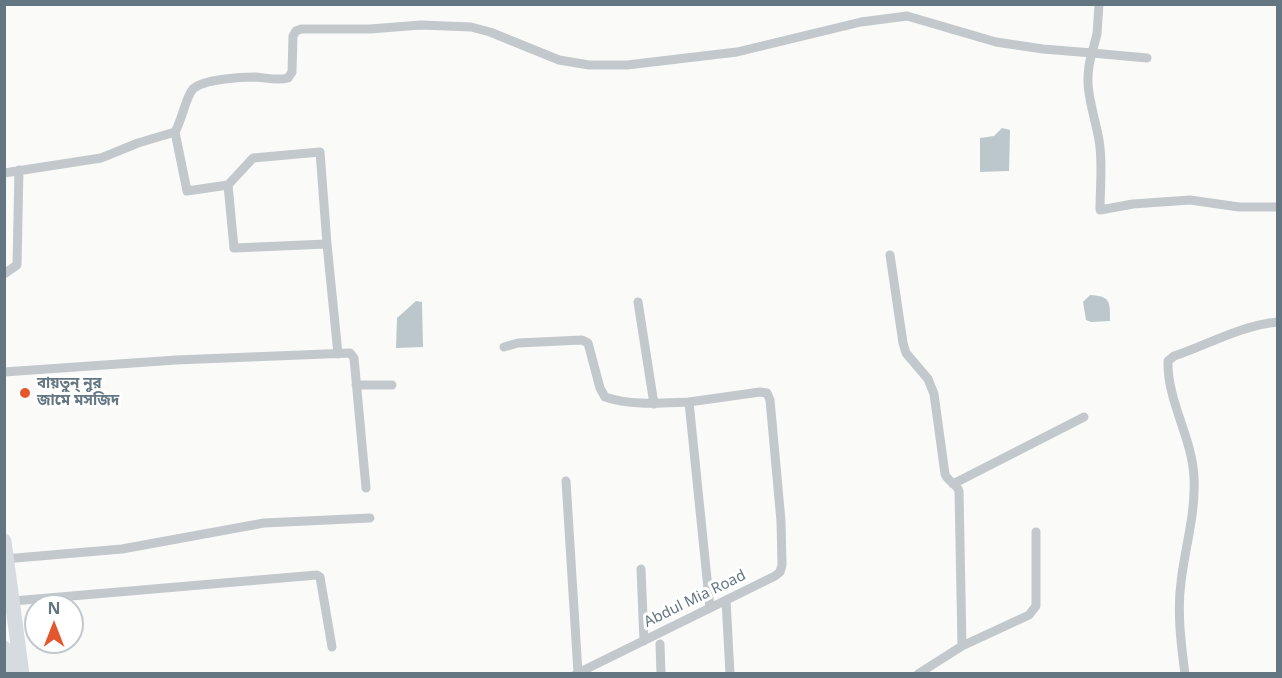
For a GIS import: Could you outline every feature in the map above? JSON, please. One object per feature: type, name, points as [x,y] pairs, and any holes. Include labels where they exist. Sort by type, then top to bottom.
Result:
[{"type":"highway","points":[[4,541],[22,674]]},
{"type":"highway","points":[[4,648],[8,674]]},
{"type":"street","points":[[1099,4],[1087,82],[1099,141],[1100,210],[1133,204],[1190,200],[1239,207],[1278,207]]},
{"type":"street","points":[[4,173],[101,158],[138,143],[175,132],[182,121],[188,98],[193,89],[199,86],[238,78],[256,77],[280,80],[288,78],[292,72],[293,36],[296,31],[312,28],[370,29],[421,25],[471,27],[490,32],[559,60],[590,65],[627,65],[737,52],[861,22],[907,16],[941,24],[996,42],[1043,49],[1147,58]]},
{"type":"street","points":[[175,132],[187,191],[228,184],[254,158],[320,152],[338,354]]},
{"type":"street","points":[[4,274],[17,265],[19,170]]},
{"type":"street","points":[[228,184],[234,248],[327,244]]},
{"type":"street","points":[[890,255],[903,343],[906,353],[928,379],[934,394],[945,474],[947,480],[959,491],[962,646]]},
{"type":"street","points":[[638,302],[654,404]]},
{"type":"street","points":[[1185,674],[1179,600],[1191,525],[1194,479],[1185,430],[1170,386],[1168,362],[1173,356],[1234,333],[1278,322]]},
{"type":"street","points":[[504,347],[518,343],[582,340],[588,343],[600,388],[605,397],[617,401],[654,404],[689,402],[710,608]]},
{"type":"street","points":[[4,372],[176,360],[353,355],[366,488]]},
{"type":"street","points":[[357,385],[392,385]]},
{"type":"street","name":"Abdul Mia Road","points":[[577,673],[780,572],[782,565],[781,521],[770,400],[767,393],[689,402]]},
{"type":"street","points":[[953,484],[1084,417]]},
{"type":"street","points":[[566,482],[577,673]]},
{"type":"street","points":[[6,559],[122,549],[264,523],[370,518]]},
{"type":"street","points":[[918,674],[962,646],[1029,615],[1036,606],[1036,532]]},
{"type":"street","points":[[641,570],[644,641]]},
{"type":"street","points":[[13,601],[317,575],[320,577],[332,647]]},
{"type":"street","points":[[726,600],[731,651],[730,674]]},
{"type":"street","points":[[660,644],[661,674]]},
{"type":"shaded area","points":[[1002,128],[1010,130],[1009,171],[980,172],[980,138],[994,136]]},
{"type":"shaded area","points":[[1090,295],[1102,297],[1108,301],[1110,321],[1086,320],[1083,302]]},
{"type":"shaded area","points":[[416,301],[422,302],[423,347],[396,348],[397,318]]},
{"type":"place","name":"বায়তুন্ নুর জামে মসজিদ","points":[[25,393]]}]
